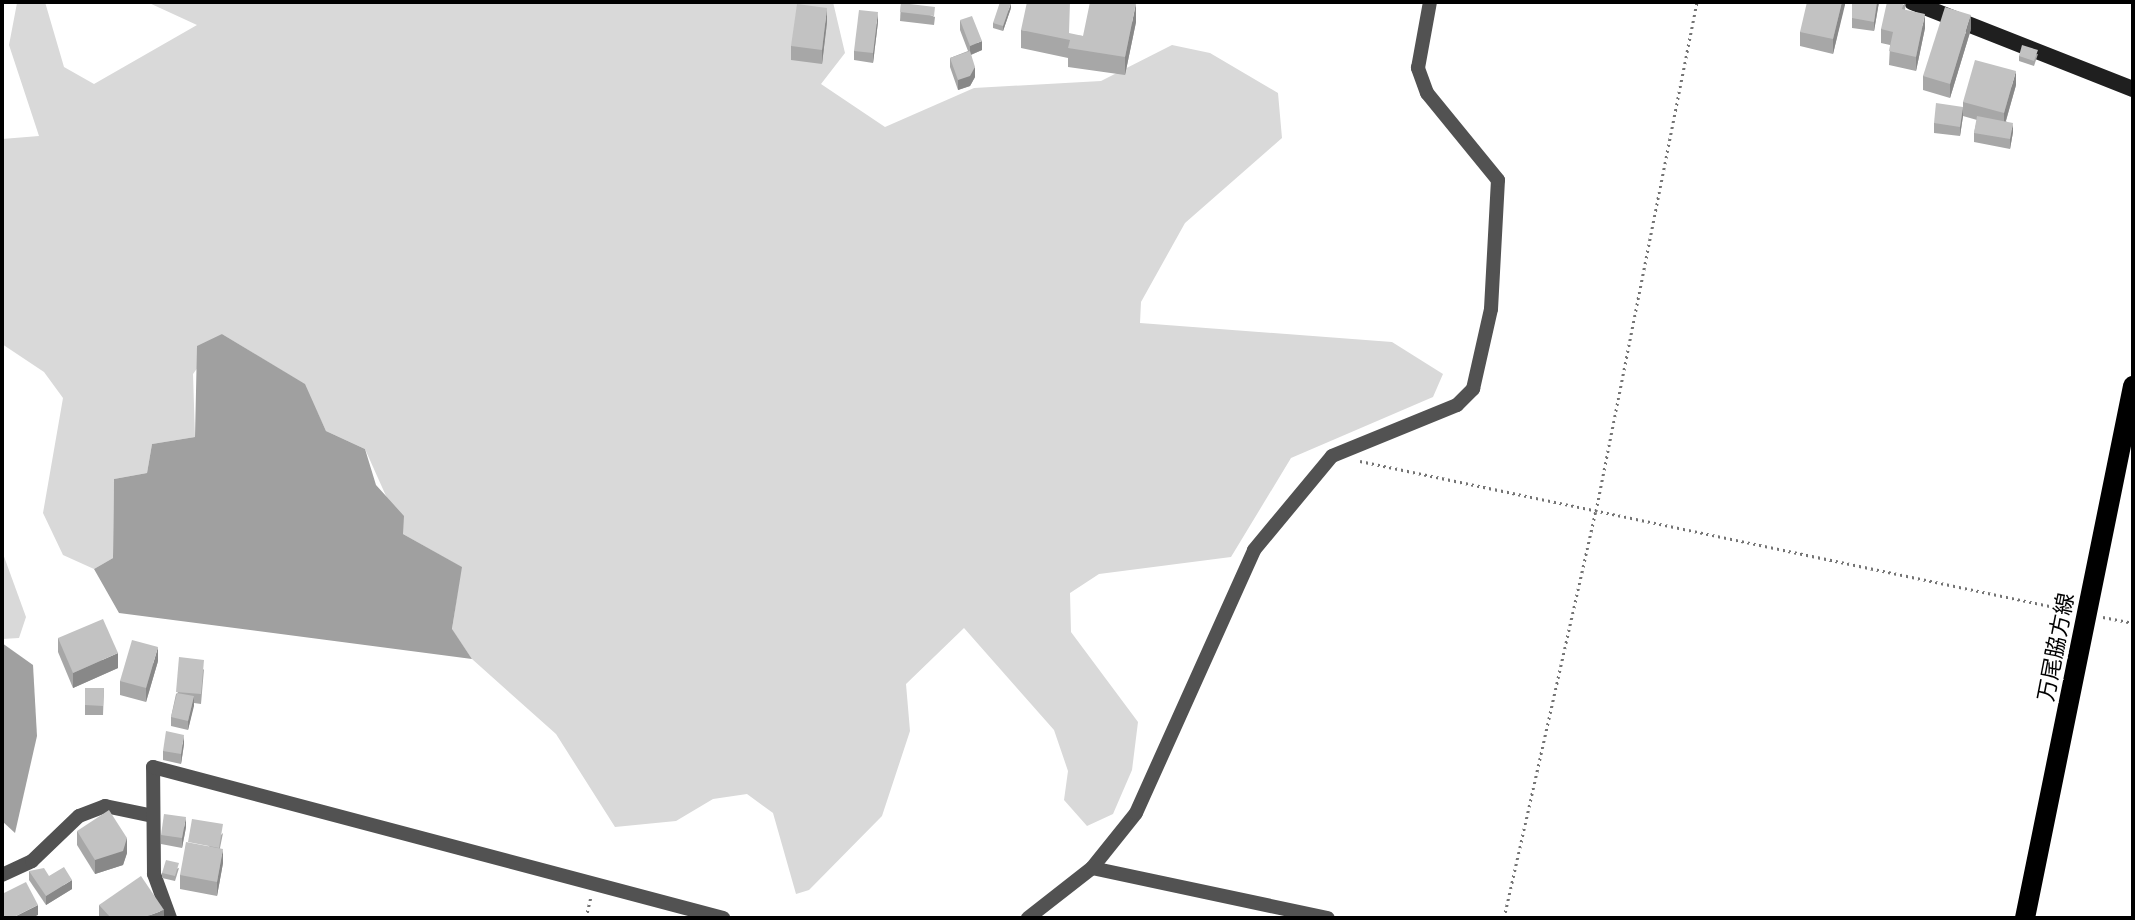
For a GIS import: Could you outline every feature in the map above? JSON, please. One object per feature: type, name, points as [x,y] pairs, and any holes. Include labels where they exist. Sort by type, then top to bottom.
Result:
[{"type":"main road","points":[[1912,2],[2133,89]]},
{"type":"main road","name":"万尾脇方線","points":[[2025,918],[2133,386]]},
{"type":"street","points":[[1028,918],[1092,868],[1136,813],[1254,550],[1332,456],[1457,405],[1479,373],[1491,309],[1498,180],[1427,93],[1418,68],[1430,2]]},
{"type":"street","points":[[170,918],[154,874],[149,815],[153,767],[723,918]]},
{"type":"street","points":[[2,875],[32,861],[79,816],[105,806],[149,815]]},
{"type":"street","points":[[1092,868],[1328,918]]},
{"type":"path","points":[[1504,918],[1596,511],[1697,2]]},
{"type":"path","points":[[1332,456],[2133,623]]},
{"type":"shaded area","points":[[45,2],[64,67],[94,84],[197,25],[147,2],[833,2],[845,53],[821,84],[885,127],[974,88],[1101,81],[1172,45],[1210,53],[1278,93],[1282,138],[1185,223],[1141,302],[1140,323],[1392,342],[1443,374],[1433,397],[1291,458],[1231,557],[1099,574],[1070,593],[1071,632],[1138,722],[1132,770],[1113,814],[1087,826],[1064,800],[1068,771],[1054,730],[964,628],[906,684],[910,731],[882,816],[809,890],[796,894],[773,813],[747,794],[713,799],[676,821],[615,827],[556,734],[472,659],[452,630],[461,567],[403,534],[365,449],[326,431],[304,384],[222,334],[193,374],[195,437],[152,444],[147,473],[114,479],[113,558],[94,569],[63,555],[43,513],[63,398],[44,372],[2,344],[2,139],[39,136],[9,45],[17,3]]},
{"type":"shaded area","points":[[222,334],[305,384],[326,431],[365,449],[376,485],[404,516],[403,534],[462,567],[452,629],[472,659],[119,613],[94,569],[113,558],[114,479],[147,473],[152,444],[195,437],[197,346]]},
{"type":"shaded area","points":[[2,551],[26,617],[19,638],[2,639]]},
{"type":"shaded area","points":[[2,643],[33,665],[37,736],[15,833],[2,821]]},
{"type":"building","points":[[1000,2],[1011,3],[1003,26],[993,23]]},
{"type":"building","points":[[1027,2],[1070,2],[1069,33],[1083,36],[1090,2],[1136,3],[1125,57],[1068,48],[1070,40],[1021,30]]},
{"type":"building","points":[[1807,2],[1842,2],[1833,39],[1800,32]]},
{"type":"building","points":[[1852,2],[1877,2],[1874,22],[1852,18]]},
{"type":"building","points":[[1887,2],[1904,2],[1902,9],[1925,14],[1916,57],[1889,51],[1893,32],[1881,29]]},
{"type":"building","points":[[901,3],[935,7],[934,16],[900,12]]},
{"type":"building","points":[[797,4],[827,8],[822,50],[791,46]]},
{"type":"building","points":[[1945,7],[1971,15],[1950,84],[1923,76]]},
{"type":"building","points":[[859,10],[878,12],[873,53],[854,51]]},
{"type":"building","points":[[972,16],[982,41],[970,46],[960,20]]},
{"type":"building","points":[[2022,45],[2038,50],[2034,61],[2019,56]]},
{"type":"building","points":[[970,51],[975,67],[970,76],[958,80],[950,58]]},
{"type":"building","points":[[1975,60],[2016,71],[2004,113],[1963,102]]},
{"type":"building","points":[[1936,103],[1963,107],[1960,127],[1934,123]]},
{"type":"building","points":[[1977,116],[2013,123],[2010,139],[1974,133]]},
{"type":"building","points":[[103,619],[118,653],[73,673],[58,638]]},
{"type":"building","points":[[132,640],[158,647],[146,688],[120,681]]},
{"type":"building","points":[[179,657],[204,660],[201,694],[176,692]]},
{"type":"building","points":[[85,688],[104,688],[103,706],[85,705]]},
{"type":"building","points":[[177,693],[194,696],[188,721],[171,717]]},
{"type":"building","points":[[166,731],[184,735],[181,754],[163,751]]},
{"type":"building","points":[[109,810],[127,838],[123,851],[95,860],[77,831]]},
{"type":"building","points":[[164,814],[186,817],[182,838],[161,835]]},
{"type":"building","points":[[192,819],[223,824],[219,848],[188,842]]},
{"type":"building","points":[[186,842],[223,849],[217,882],[180,875]]},
{"type":"building","points":[[166,860],[179,863],[175,876],[162,873]]},
{"type":"building","points":[[64,867],[72,880],[46,896],[29,871],[44,868],[49,876]]},
{"type":"building","points":[[141,876],[164,910],[142,918],[111,918],[99,905]]},
{"type":"building","points":[[26,882],[38,905],[12,918],[3,918],[2,894]]}]
